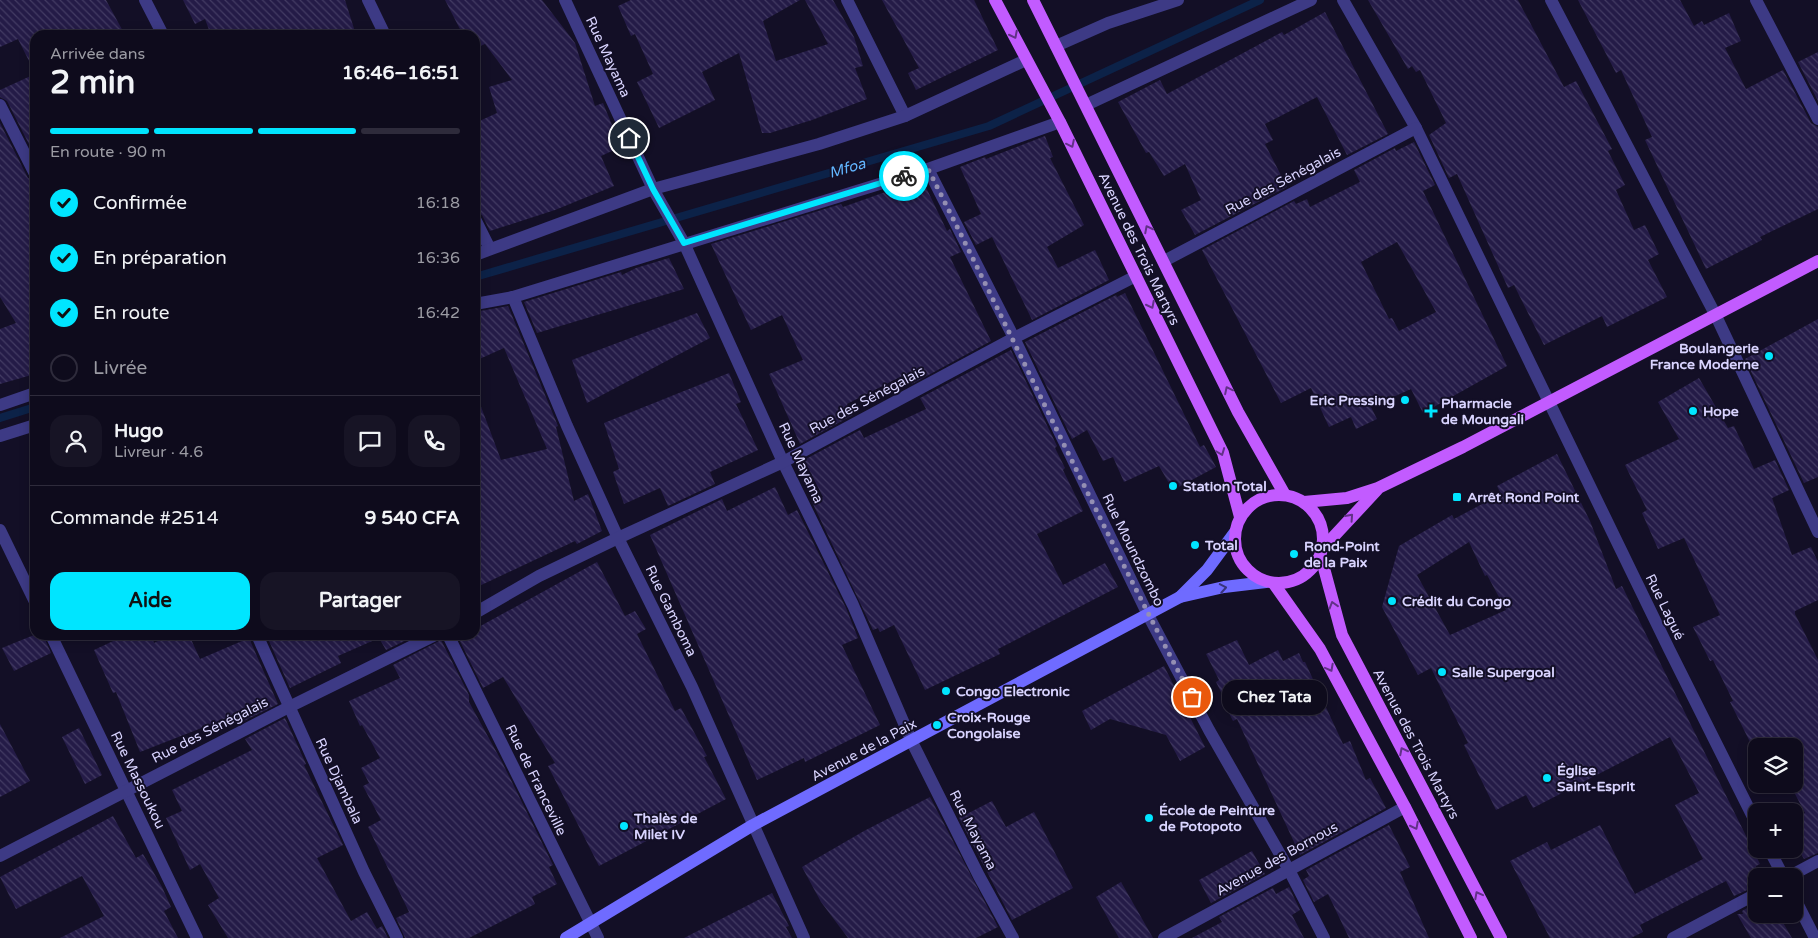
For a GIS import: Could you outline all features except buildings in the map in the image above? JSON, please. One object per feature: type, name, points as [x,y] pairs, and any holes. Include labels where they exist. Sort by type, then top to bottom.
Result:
[{"type":"main road","name":"Avenue des Trois Martyrs","points":[[995,0],[1060,122],[1223,453],[1240,517]]},
{"type":"main road","name":"Avenue des Trois Martyrs","points":[[1032,0],[1238,412],[1285,494]]},
{"type":"main road","points":[[1304,502],[1347,498],[1378,488],[1716,316],[1818,261]]},
{"type":"main road","points":[[1322,552],[1324,533],[1319,519],[1304,502],[1285,494],[1267,496],[1251,504],[1240,517],[1235,532],[1235,548],[1241,563],[1252,575],[1270,583],[1288,584],[1302,578],[1313,569],[1322,552],[1378,488]]},
{"type":"main road","name":"Avenue de la Paix","points":[[566,938],[753,825],[912,742],[1180,597],[1207,570],[1235,532]]},
{"type":"main road","name":"Avenue des Trois Martyrs","points":[[1322,552],[1342,635],[1501,938]]},
{"type":"main road","points":[[1270,583],[1320,649],[1405,807],[1471,938]]},
{"type":"main road","name":"Avenue de la Paix","points":[[1180,597],[1224,587],[1270,583]]},
{"type":"street","points":[[146,0],[161,30]]},
{"type":"street","points":[[368,0],[383,30]]},
{"type":"street","name":"Rue Mayama","points":[[565,0],[653,189],[684,243],[783,462],[853,605],[912,742],[979,876],[1013,938]]},
{"type":"street","points":[[847,0],[905,116]]},
{"type":"street","points":[[1059,52],[1108,23],[1178,0]]},
{"type":"street","points":[[1086,106],[1311,0]]},
{"type":"street","name":"Rue Lagué","points":[[1344,0],[1416,128],[1669,649],[1748,807]]},
{"type":"street","points":[[1550,0],[1716,316],[1818,532]]},
{"type":"street","points":[[1756,0],[1818,119]]},
{"type":"street","points":[[480,253],[653,189],[819,144],[905,116],[1029,65]]},
{"type":"street","points":[[0,105],[30,164]]},
{"type":"street","points":[[480,303],[513,297],[928,169],[1060,122]]},
{"type":"street","name":"Rue des Sénégalais","points":[[1164,261],[1416,128]]},
{"type":"street","name":"Rue Moundzombo","points":[[928,169],[1014,338],[1148,615],[1209,730],[1289,870],[1324,938]]},
{"type":"street","points":[[480,228],[490,249]]},
{"type":"street","name":"Rue des Sénégalais","points":[[480,610],[539,576],[783,462],[1014,338],[1136,276]]},
{"type":"street","name":"Rue Gamboma","points":[[513,297],[567,426],[618,538],[692,688],[804,938]]},
{"type":"street","points":[[0,405],[30,395]]},
{"type":"street","points":[[0,436],[30,427]]},
{"type":"street","points":[[0,530],[30,592]]},
{"type":"street","name":"Rue Massoukou","points":[[53,640],[197,938]]},
{"type":"street","name":"Rue Djambala","points":[[259,640],[397,938]]},
{"type":"street","name":"Rue des Sénégalais","points":[[0,856],[289,707],[425,640]]},
{"type":"street","name":"Rue de Franceville","points":[[450,640],[598,938]]},
{"type":"street","name":"Avenue des Bornous","points":[[1164,938],[1405,807]]},
{"type":"street","points":[[1803,869],[1818,861]]},
{"type":"street","points":[[1673,938],[1748,898]]},
{"type":"street","points":[[1803,915],[1814,938]]},
{"type":"waterway","name":"Mfoa","points":[[480,276],[989,126],[1260,0]]},
{"type":"waterway","name":"Mfoa","points":[[0,418],[30,409]]},
{"type":"way so far","points":[[904,176],[928,169],[1014,338],[1148,615],[1192,697]]},
{"type":"place","name":"Boulangerie France Moderne","points":[[1769,356]]},
{"type":"place","name":"Eric Pressing","points":[[1405,400]]},
{"type":"place","name":"Pharmacie de Moungali","points":[[1431,411]]},
{"type":"place","name":"Hope","points":[[1693,411]]},
{"type":"place","name":"Station Total","points":[[1173,486]]},
{"type":"place","name":"Arrêt Rond Point","points":[[1457,497]]},
{"type":"place","name":"Total","points":[[1195,545]]},
{"type":"place","name":"Rond-Point de la Paix","points":[[1294,554]]},
{"type":"place","name":"Crédit du Congo","points":[[1392,601]]},
{"type":"place","name":"Salle Supergoal","points":[[1442,672]]},
{"type":"place","name":"Congo Electronic","points":[[946,691]]},
{"type":"place","name":"Chez Tata","points":[[1192,697]]},
{"type":"place","name":"Croix-Rouge Congolaise","points":[[937,725]]},
{"type":"place","name":"Église Saint-Esprit","points":[[1547,778]]},
{"type":"place","name":"École de Peinture de Potopoto","points":[[1149,818]]},
{"type":"place","name":"Thalès de Milet IV","points":[[624,826]]},
{"type":"route","points":[[629,138],[653,189],[684,243],[904,176]]}]
